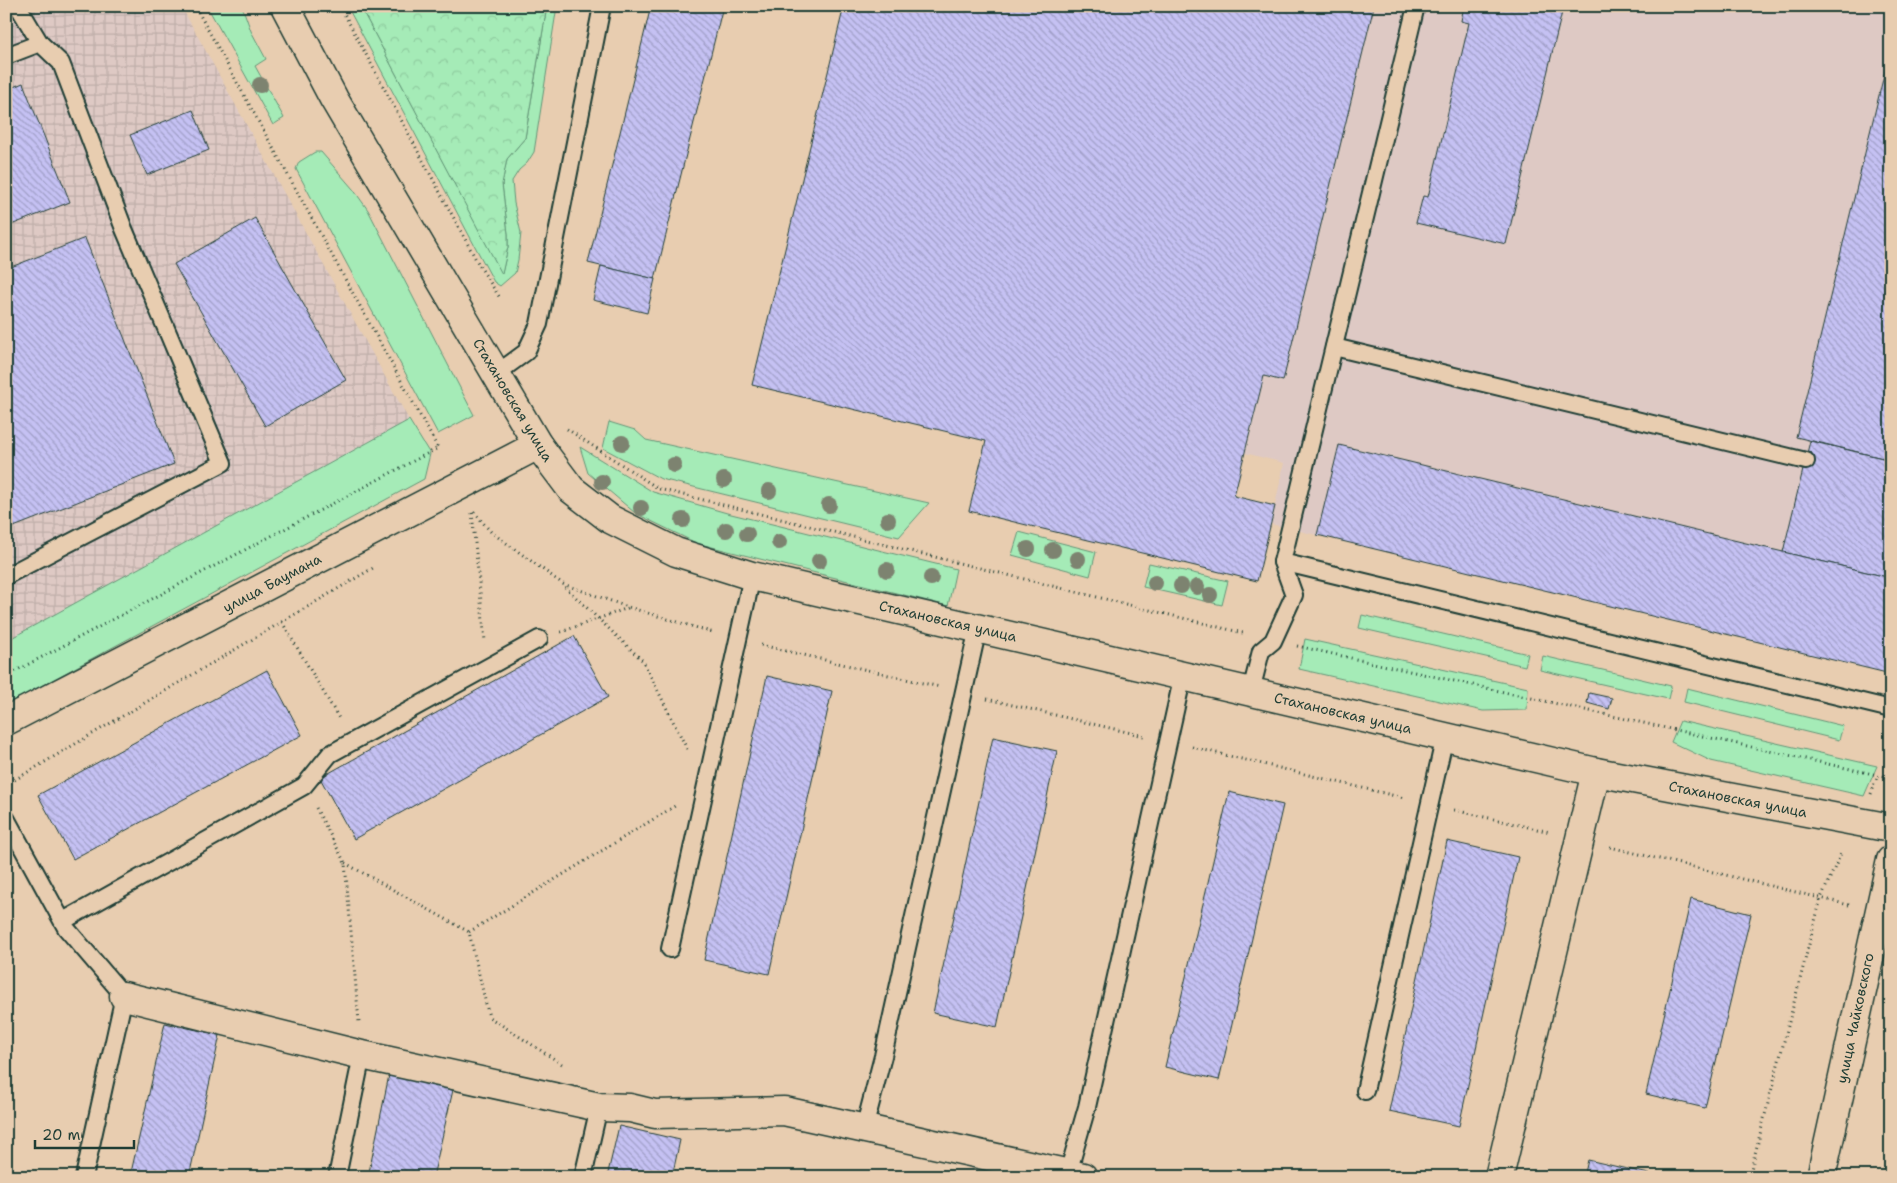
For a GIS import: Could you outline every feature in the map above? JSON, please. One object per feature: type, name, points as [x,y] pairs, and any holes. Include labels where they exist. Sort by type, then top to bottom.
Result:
[{"type":"street","name":"Стахановская улица","points":[[285,6],[334,99],[515,409],[538,445],[571,489],[610,519],[676,552],[752,576],[1596,772],[1891,828]]},
{"type":"street","name":"улица Баумана","points":[[6,721],[538,445]]},
{"type":"street","points":[[1499,1177],[1596,772]]},
{"type":"street","name":"улица Чайковского","points":[[1821,1177],[1891,860]]},
{"type":"street","points":[[124,996],[362,1055],[599,1107],[630,1108],[655,1114],[784,1111],[1075,1175]]},
{"type":"lane","points":[[6,576],[223,463],[124,229],[61,62],[40,43],[18,6]]},
{"type":"lane","points":[[496,374],[526,352],[539,324],[602,6]]},
{"type":"lane","points":[[1251,691],[1261,651],[1273,640],[1294,595],[1282,562],[1416,6]]},
{"type":"lane","points":[[6,56],[40,43]]},
{"type":"lane","points":[[1334,347],[1806,460]]},
{"type":"lane","points":[[1282,562],[1891,709]]},
{"type":"lane","points":[[670,949],[752,576]]},
{"type":"lane","points":[[864,1129],[883,1056],[978,628]]},
{"type":"lane","points":[[62,921],[304,786],[330,754],[539,639]]},
{"type":"lane","points":[[1075,1175],[1087,1107],[1183,675]]},
{"type":"lane","points":[[1365,1091],[1444,736]]},
{"type":"lane","points":[[6,818],[66,928],[124,996],[84,1177]]},
{"type":"lane","points":[[337,1177],[362,1055]]},
{"type":"lane","points":[[583,1177],[599,1107]]},
{"type":"path","points":[[6,676],[438,448],[195,6]]},
{"type":"path","points":[[340,6],[479,265],[500,298]]},
{"type":"path","points":[[564,427],[659,489],[1273,640],[1891,778]]},
{"type":"path","points":[[464,514],[472,510]]},
{"type":"path","points":[[470,932],[706,787],[642,662],[563,584],[491,532],[472,510]]},
{"type":"path","points":[[472,510],[488,668]]},
{"type":"path","points":[[6,786],[381,563]]},
{"type":"path","points":[[563,584],[628,608],[738,640],[1579,839],[1857,908]]},
{"type":"path","points":[[539,639],[628,608]]},
{"type":"path","points":[[282,622],[353,742]]},
{"type":"path","points":[[1869,800],[1878,776]]},
{"type":"path","points":[[304,786],[345,863],[362,1055]]},
{"type":"path","points":[[1749,1177],[1821,898],[1845,846]]},
{"type":"path","points":[[345,863],[470,932],[489,1017],[572,1071]]},
{"type":"shaded area","points":[[6,6],[181,6],[409,420],[6,641]]},
{"type":"shaded area","points":[[1374,6],[1891,6],[1891,674],[1271,524],[1284,463],[1245,453],[1264,376],[1283,380]]},
{"type":"green space","points":[[207,6],[242,6],[251,31],[266,59],[255,66],[284,118],[273,125]]},
{"type":"green space","points":[[347,6],[360,6],[502,273],[508,247],[502,184],[507,159],[525,138],[547,6],[557,6],[534,152],[512,181],[514,203],[521,233],[518,260],[515,273],[500,286],[494,282]]},
{"type":"green space","points":[[360,6],[503,6],[503,9],[504,6],[547,6],[525,138],[507,159],[502,184],[508,247],[502,274]]},
{"type":"green space","points":[[315,152],[321,152],[353,189],[368,210],[474,415],[438,434],[296,169],[299,162]]},
{"type":"green space","points":[[409,420],[430,454],[424,479],[6,705],[6,641]]},
{"type":"green space","points":[[609,422],[635,430],[646,440],[929,503],[899,537],[661,479],[603,448]]},
{"type":"green space","points":[[580,447],[653,492],[727,513],[956,569],[948,606],[696,543],[635,513],[588,473]]},
{"type":"green space","points":[[1019,532],[1096,552],[1090,576],[1012,555]]},
{"type":"green space","points":[[1149,563],[1228,581],[1222,605],[1143,587]]},
{"type":"green space","points":[[1362,615],[1528,654],[1525,666],[1359,628]]},
{"type":"green space","points":[[1305,639],[1528,688],[1527,710],[1483,711],[1299,669]]},
{"type":"green space","points":[[1543,656],[1671,686],[1668,699],[1540,670]]},
{"type":"green space","points":[[1687,688],[1843,726],[1839,740],[1684,702]]},
{"type":"green space","points":[[1680,721],[1877,766],[1864,796],[1711,761],[1671,742]]},
{"type":"building","points":[[651,6],[723,6],[655,279],[588,263]]},
{"type":"building","points":[[844,6],[1374,6],[1283,381],[1264,376],[1234,496],[1275,506],[1257,581],[969,511],[986,441],[752,385]]},
{"type":"building","points":[[1464,6],[1539,6],[1562,12],[1506,244],[1416,223],[1423,196],[1428,197],[1469,23],[1461,21]]},
{"type":"building","points":[[1891,46],[1891,460],[1796,437]]},
{"type":"building","points":[[23,83],[70,202],[6,227],[6,90]]},
{"type":"building","points":[[193,110],[209,150],[147,175],[130,135]]},
{"type":"building","points":[[255,218],[346,380],[265,426],[174,264]]},
{"type":"building","points":[[85,238],[174,464],[6,530],[6,269]]},
{"type":"building","points":[[601,266],[655,279],[647,313],[593,300]]},
{"type":"building","points":[[1810,441],[1891,460],[1891,578],[1783,552]]},
{"type":"building","points":[[1339,445],[1891,578],[1891,674],[1317,535]]},
{"type":"building","points":[[574,636],[608,697],[354,839],[320,778]]},
{"type":"building","points":[[267,670],[302,735],[73,859],[38,795]]},
{"type":"building","points":[[767,676],[832,691],[769,974],[704,960]]},
{"type":"building","points":[[1589,693],[1612,698],[1609,709],[1587,703]]},
{"type":"building","points":[[993,737],[1057,751],[997,1027],[933,1013]]},
{"type":"building","points":[[1229,792],[1283,805],[1219,1080],[1165,1067]]},
{"type":"building","points":[[1447,841],[1518,857],[1459,1126],[1389,1111]]},
{"type":"building","points":[[1691,899],[1751,914],[1705,1108],[1646,1094]]},
{"type":"building","points":[[165,1023],[220,1035],[189,1177],[130,1177]]},
{"type":"building","points":[[389,1075],[453,1090],[433,1177],[368,1177]]},
{"type":"building","points":[[619,1126],[680,1140],[672,1177],[607,1177]]},
{"type":"building","points":[[1588,1160],[1662,1177],[1584,1177]]}]
